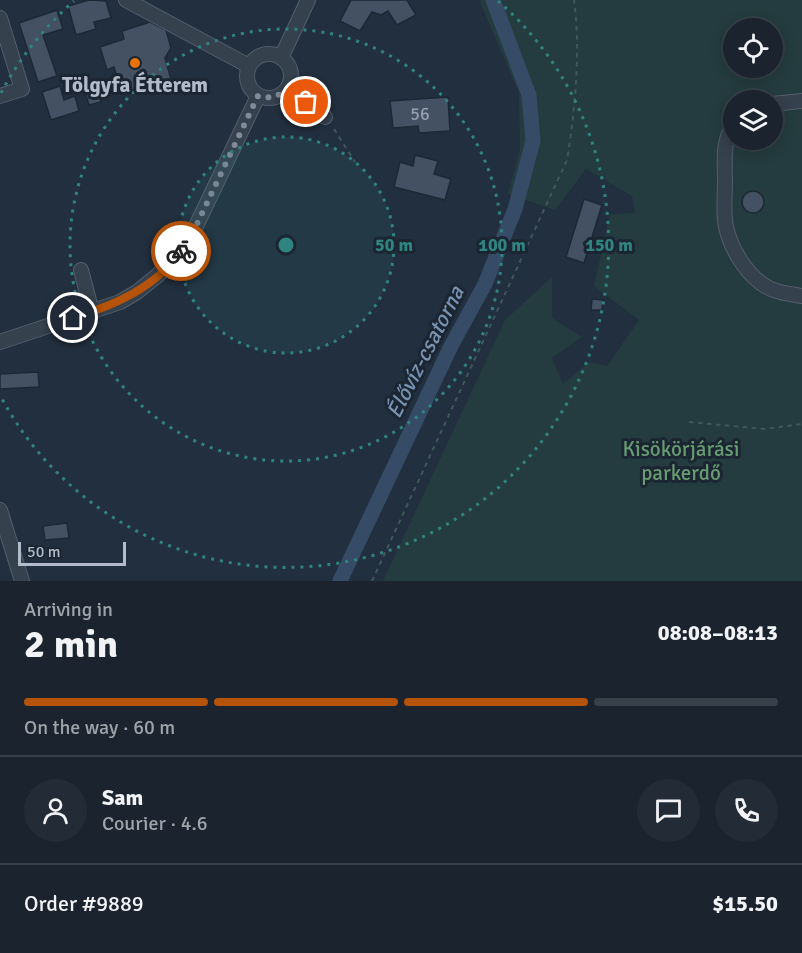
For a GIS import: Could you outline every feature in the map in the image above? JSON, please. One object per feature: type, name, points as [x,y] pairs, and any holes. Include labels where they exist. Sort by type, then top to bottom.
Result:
[{"type":"street","points":[[126,0],[249,66]]},
{"type":"street","points":[[281,58],[308,0]]},
{"type":"street","points":[[0,18],[22,89],[0,96]]},
{"type":"street","points":[[273,54],[281,58],[289,68],[291,77],[288,88],[280,95],[270,99],[258,96],[247,81],[249,66],[256,58],[263,55],[273,54]]},
{"type":"street","points":[[288,88],[325,117]]},
{"type":"street","points":[[0,342],[120,302],[158,275],[176,257],[197,224],[258,96]]},
{"type":"street","points":[[783,103],[802,101]]},
{"type":"street","points":[[725,150],[725,226],[731,243],[752,274],[765,286],[778,292],[802,296]]},
{"type":"street","points":[[81,270],[92,312]]},
{"type":"street","points":[[0,510],[22,581]]},
{"type":"path","points":[[372,581],[567,160],[573,126],[576,16],[574,0]]},
{"type":"path","points":[[325,117],[355,162]]},
{"type":"path","points":[[689,422],[765,429],[802,424]]},
{"type":"green space","name":"Kisökörjárási parkerdő","points":[[479,0],[802,0],[802,581],[383,581],[505,320],[552,277],[552,318],[582,337],[552,358],[563,384],[589,362],[607,366],[639,320],[594,286],[610,214],[635,213],[632,196],[586,169],[555,210],[508,194],[520,149],[519,93]]},
{"type":"building","points":[[89,0],[106,1],[111,18],[94,22],[96,29],[76,35],[68,6]]},
{"type":"building","points":[[351,0],[407,0],[416,15],[397,25],[388,11],[381,15],[372,12],[360,31],[340,21]]},
{"type":"building","points":[[57,10],[63,29],[43,35],[57,76],[38,82],[19,23]]},
{"type":"building","name":"Tölgyfa Étterem","points":[[150,22],[166,30],[171,48],[165,58],[171,79],[122,94],[114,67],[107,70],[100,47],[124,39],[122,31]]},
{"type":"building","points":[[60,86],[64,100],[75,96],[79,111],[51,120],[42,92]]},
{"type":"building","points":[[96,88],[101,102],[89,105],[85,92]]},
{"type":"building","points":[[448,97],[450,131],[419,133],[418,126],[393,128],[390,101]]},
{"type":"building","points":[[415,155],[438,161],[434,174],[451,179],[445,200],[394,187],[400,162],[413,166]]},
{"type":"building","points":[[753,191],[763,198],[764,202],[757,212],[753,213],[743,206],[742,202],[749,192]]},
{"type":"building","points":[[584,199],[602,205],[584,263],[566,257]]},
{"type":"building","points":[[592,299],[603,300],[602,310],[591,310]]},
{"type":"building","points":[[38,372],[39,387],[0,389],[0,374]]},
{"type":"building","points":[[67,523],[69,538],[45,540],[43,526]]},
{"type":"waterway","name":"Élővíz-csatorna","points":[[340,581],[451,346],[485,284],[515,209],[533,141],[529,95],[493,0]]},
{"type":"way so far","points":[[181,251],[197,224],[258,96],[270,99],[280,95],[288,88],[306,102]]},
{"type":"place","name":"Tölgyfa Étterem","points":[[135,63]]},
{"type":"route","points":[[73,318],[129,297],[167,268],[181,251]]}]
